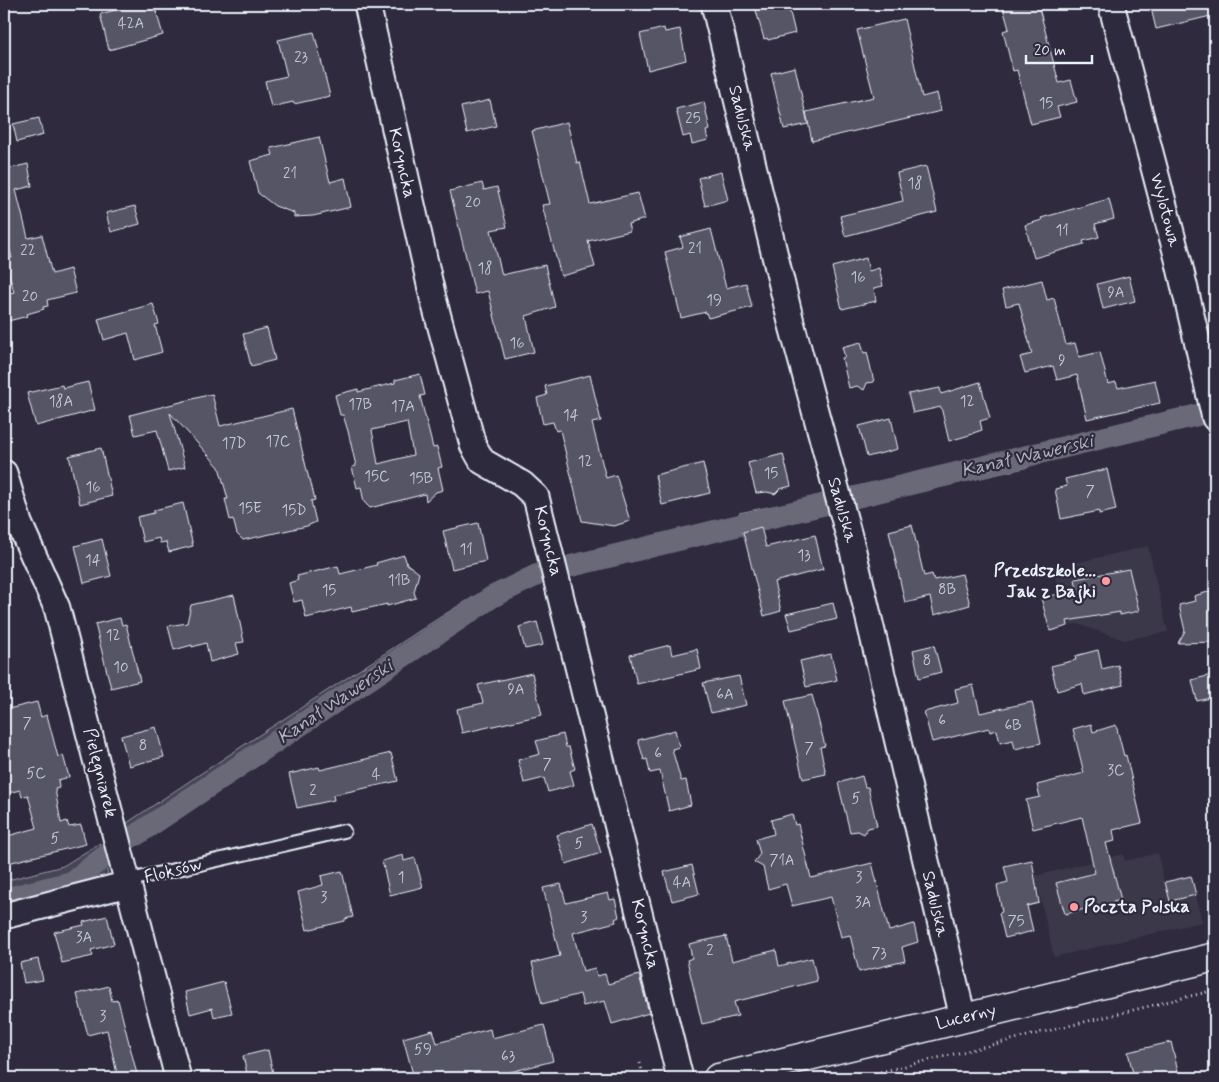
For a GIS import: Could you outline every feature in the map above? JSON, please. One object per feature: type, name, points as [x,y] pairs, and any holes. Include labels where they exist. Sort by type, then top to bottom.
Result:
[{"type":"street","name":"Koryncka","points":[[367,4],[433,298],[473,445],[482,461],[522,484],[536,497],[680,1078]]},
{"type":"street","name":"Sadulska","points":[[714,4],[796,340],[853,551],[963,1018]]},
{"type":"street","name":"Wylotowa","points":[[1110,4],[1178,259],[1215,418]]},
{"type":"street","name":"Pielęgniarek","points":[[4,473],[20,523],[58,608],[178,1078]]},
{"type":"street","name":"Floksów","points":[[4,916],[128,884]]},
{"type":"street","name":"Lucerny","points":[[718,1078],[1215,957]]},
{"type":"lane","name":"Floksów","points":[[128,884],[139,878],[344,831]]},
{"type":"path","points":[[856,1078],[1215,990]]},
{"type":"path","points":[[640,1062],[644,1078]]},
{"type":"shaded area","points":[[1202,407],[1205,419],[1028,463],[1029,467],[854,507],[849,488]]},
{"type":"shaded area","points":[[821,496],[824,511],[572,575],[567,557],[740,517],[739,513]]},
{"type":"shaded area","name":"Przedszkole... Jak z Bajki","points":[[1148,546],[1168,632],[1124,640],[1077,624],[1068,626],[1053,568]]},
{"type":"shaded area","points":[[543,567],[546,580],[495,602],[133,848],[127,823],[289,715],[462,604],[502,582]]},
{"type":"shaded area","points":[[100,843],[110,882],[4,910],[4,881],[63,866]]},
{"type":"shaded area","points":[[1158,853],[1164,882],[1191,876],[1202,922],[1054,957],[1035,876],[1123,854],[1125,861]]},
{"type":"building","points":[[154,4],[163,35],[109,50],[100,14],[131,6],[131,8]]},
{"type":"building","points":[[770,4],[788,4],[795,33],[768,40],[767,38],[764,39],[755,7]]},
{"type":"building","points":[[1002,4],[1038,4],[1059,83],[1071,80],[1077,102],[1057,107],[1060,117],[1031,124],[1017,70],[1013,71],[1003,31],[1009,29]]},
{"type":"building","points":[[1150,4],[1215,4],[1215,15],[1156,29]]},
{"type":"building","points":[[904,19],[922,97],[937,93],[941,111],[812,141],[806,112],[874,97],[857,30]]},
{"type":"building","points":[[664,28],[665,32],[680,29],[686,60],[648,70],[640,34]]},
{"type":"building","points":[[314,32],[330,96],[271,107],[265,81],[287,76],[278,40]]},
{"type":"building","points":[[795,67],[808,124],[784,129],[771,73]]},
{"type":"building","points":[[490,100],[496,126],[467,133],[461,107]]},
{"type":"building","points":[[704,102],[710,130],[706,131],[708,140],[692,144],[690,135],[683,137],[676,109]]},
{"type":"building","points":[[39,118],[43,135],[17,142],[13,124]]},
{"type":"building","points":[[567,122],[577,163],[580,162],[590,204],[638,193],[645,219],[628,224],[630,231],[588,241],[595,267],[561,276],[542,205],[550,204],[532,131]]},
{"type":"building","points":[[319,137],[330,182],[345,178],[351,207],[313,216],[294,217],[294,213],[275,206],[258,193],[250,161],[273,155],[271,148]]},
{"type":"building","points":[[28,164],[32,186],[16,190],[28,238],[42,235],[52,274],[70,269],[76,293],[47,300],[48,306],[43,307],[44,309],[27,314],[28,316],[4,322],[4,295],[14,292],[5,260],[12,258],[4,227],[4,167],[10,166],[11,168]]},
{"type":"building","points":[[926,166],[937,212],[845,236],[840,216],[903,201],[897,173]]},
{"type":"building","points":[[721,172],[728,200],[705,206],[698,178]]},
{"type":"building","points":[[482,183],[484,190],[497,187],[507,227],[491,230],[502,275],[545,265],[555,307],[526,316],[534,352],[505,359],[488,291],[475,294],[450,191]]},
{"type":"building","points":[[1109,199],[1114,219],[1095,224],[1099,237],[1083,241],[1084,244],[1034,258],[1025,225],[1042,220],[1041,218]]},
{"type":"building","points":[[135,206],[140,224],[111,232],[106,213]]},
{"type":"building","points":[[711,229],[726,288],[746,283],[752,307],[708,318],[706,312],[681,318],[665,252],[683,247],[680,237]]},
{"type":"building","points":[[866,258],[869,271],[879,268],[883,286],[874,288],[876,301],[842,309],[832,267]]},
{"type":"building","points":[[1129,276],[1135,301],[1103,309],[1097,284]]},
{"type":"building","points":[[1042,280],[1047,300],[1054,298],[1066,345],[1075,343],[1079,357],[1100,352],[1108,384],[1116,382],[1118,388],[1155,380],[1160,403],[1087,419],[1077,375],[1057,380],[1053,366],[1025,373],[1020,357],[1032,354],[1019,303],[1006,306],[1002,290]]},
{"type":"building","points":[[153,304],[159,324],[155,325],[162,352],[135,360],[128,333],[104,340],[98,319]]},
{"type":"building","points":[[267,328],[275,360],[251,366],[243,334]]},
{"type":"building","points":[[861,342],[864,353],[867,352],[874,382],[867,383],[864,390],[857,386],[849,388],[842,358],[845,357],[842,347]]},
{"type":"building","points":[[420,374],[425,395],[420,396],[433,448],[437,447],[442,467],[438,468],[443,490],[436,492],[426,501],[425,494],[370,508],[364,502],[361,487],[357,488],[352,467],[356,466],[348,431],[343,415],[340,415],[335,395],[358,389],[358,392],[395,383],[395,380]],"holes":[[[407,422],[413,455],[378,464],[372,430]]]},
{"type":"building","points":[[590,375],[601,421],[592,423],[606,478],[616,475],[630,521],[614,526],[582,521],[560,430],[556,431],[553,422],[543,424],[537,398],[547,395],[545,386]]},
{"type":"building","points":[[88,382],[95,410],[36,426],[27,393],[62,385],[63,388]]},
{"type":"building","points":[[980,382],[990,418],[980,421],[982,430],[949,441],[941,407],[913,413],[908,394],[940,388],[941,394]]},
{"type":"building","points":[[212,394],[220,426],[292,409],[315,500],[311,501],[316,522],[307,526],[243,540],[237,534],[233,519],[230,520],[225,499],[228,499],[219,467],[170,413],[185,467],[168,471],[157,430],[135,435],[130,415]]},
{"type":"building","points":[[891,418],[898,449],[867,457],[859,426]]},
{"type":"building","points":[[101,448],[112,496],[80,504],[69,456]]},
{"type":"building","points":[[783,454],[791,486],[780,489],[775,494],[767,492],[756,493],[748,463]]},
{"type":"building","points":[[703,463],[710,493],[662,505],[655,475]]},
{"type":"building","points":[[1107,469],[1116,510],[1099,514],[1099,511],[1061,519],[1055,489],[1067,486],[1065,479]]},
{"type":"building","points":[[183,503],[193,546],[169,552],[166,542],[160,543],[159,538],[143,542],[137,517],[154,513],[154,510]]},
{"type":"building","points":[[478,523],[486,561],[452,569],[443,531]]},
{"type":"building","points":[[912,525],[924,576],[932,574],[934,580],[962,574],[970,605],[934,615],[930,597],[905,603],[889,531]]},
{"type":"building","points":[[761,527],[766,547],[815,535],[823,569],[774,582],[781,611],[764,616],[743,532]]},
{"type":"building","points":[[102,539],[111,576],[84,583],[75,546]]},
{"type":"building","points":[[404,555],[407,564],[419,573],[414,592],[416,598],[387,606],[387,604],[352,612],[351,607],[306,618],[302,600],[294,602],[289,583],[298,580],[297,576],[338,566],[340,574],[377,565],[376,563]]},
{"type":"building","points":[[1129,569],[1139,611],[1120,615],[1120,612],[1067,621],[1068,626],[1050,631],[1041,598],[1077,590],[1075,579]]},
{"type":"building","points":[[1215,590],[1215,642],[1178,643],[1185,631],[1179,605],[1195,601],[1194,596]]},
{"type":"building","points":[[234,595],[244,642],[236,643],[239,654],[210,662],[206,643],[174,650],[168,626],[187,623],[191,605]]},
{"type":"building","points":[[833,603],[837,619],[791,630],[786,614]]},
{"type":"building","points":[[120,618],[122,625],[126,624],[140,681],[111,688],[95,624]]},
{"type":"building","points":[[537,622],[543,645],[525,649],[519,627]]},
{"type":"building","points":[[670,645],[672,655],[697,649],[701,669],[637,684],[630,655]]},
{"type":"building","points":[[934,645],[941,672],[919,678],[913,650]]},
{"type":"building","points":[[1098,650],[1102,669],[1118,665],[1123,685],[1084,695],[1082,684],[1057,691],[1051,666],[1076,660],[1075,656]]},
{"type":"building","points":[[831,654],[837,680],[806,687],[800,661]]},
{"type":"building","points":[[532,673],[542,715],[462,733],[457,709],[483,703],[478,685]]},
{"type":"building","points":[[1215,674],[1215,697],[1197,701],[1192,680]]},
{"type":"building","points":[[739,676],[746,705],[711,713],[703,683]]},
{"type":"building","points":[[973,685],[980,713],[1032,702],[1041,743],[1015,749],[1013,740],[1000,743],[997,730],[990,732],[989,728],[932,742],[924,712],[958,703],[955,689]]},
{"type":"building","points":[[812,695],[825,746],[820,747],[826,774],[803,779],[785,701]]},
{"type":"building","points":[[37,702],[41,717],[47,715],[58,757],[63,755],[69,777],[58,780],[59,788],[55,789],[61,823],[67,821],[69,827],[81,825],[86,844],[4,864],[4,837],[37,828],[28,795],[22,797],[20,790],[4,794],[4,710]]},
{"type":"building","points":[[1091,724],[1093,732],[1116,725],[1124,756],[1126,755],[1142,823],[1113,830],[1115,841],[1106,843],[1121,900],[1065,914],[1056,883],[1095,873],[1082,817],[1033,829],[1026,800],[1040,797],[1037,785],[1084,773],[1073,729]]},
{"type":"building","points":[[156,727],[164,757],[129,766],[121,736]]},
{"type":"building","points":[[675,730],[679,747],[672,749],[681,781],[686,780],[691,805],[669,811],[660,771],[650,773],[647,759],[644,760],[638,740]]},
{"type":"building","points":[[563,734],[575,769],[570,771],[574,785],[548,792],[544,778],[524,783],[518,760],[540,754],[536,741]]},
{"type":"building","points":[[391,753],[398,781],[333,795],[334,800],[297,808],[289,774],[319,767],[320,770]]},
{"type":"building","points":[[862,776],[865,787],[868,787],[877,826],[868,828],[864,834],[858,831],[850,832],[838,783]]},
{"type":"building","points":[[792,814],[795,825],[798,824],[811,878],[872,863],[889,931],[914,924],[918,942],[902,947],[905,961],[859,972],[850,935],[841,937],[831,897],[792,906],[786,884],[768,889],[763,867],[754,862],[760,854],[756,839],[774,834],[771,820]]},
{"type":"building","points":[[592,824],[601,853],[566,864],[557,835]]},
{"type":"building","points":[[403,855],[404,861],[415,858],[423,887],[390,895],[382,861]]},
{"type":"building","points":[[1032,860],[1039,903],[1027,906],[1033,931],[1005,938],[999,913],[1002,912],[997,885],[1008,882],[1004,866]]},
{"type":"building","points":[[692,865],[699,894],[672,901],[664,872]]},
{"type":"building","points":[[342,871],[353,917],[345,919],[345,921],[307,930],[298,892],[323,885],[321,876]]},
{"type":"building","points":[[1191,876],[1196,895],[1170,901],[1165,882]]},
{"type":"building","points":[[561,884],[566,903],[608,893],[610,900],[615,899],[619,917],[615,919],[616,922],[573,933],[583,971],[595,968],[597,976],[605,974],[608,984],[639,975],[649,1013],[612,1024],[605,1001],[583,1006],[580,994],[542,1004],[532,963],[560,956],[543,888]]},
{"type":"building","points":[[107,916],[114,944],[91,950],[93,956],[62,963],[54,932],[84,925],[83,922]]},
{"type":"building","points":[[726,936],[732,961],[776,950],[779,966],[812,958],[817,981],[734,1002],[738,1016],[702,1024],[687,960],[692,958],[689,944]]},
{"type":"building","points":[[38,959],[43,980],[24,983],[20,963]]},
{"type":"building","points":[[224,982],[232,1013],[214,1017],[212,1008],[190,1014],[185,992]]},
{"type":"building","points":[[109,986],[112,1001],[118,1000],[138,1078],[118,1078],[107,1030],[88,1035],[77,994]]},
{"type":"building","points":[[544,1025],[553,1061],[495,1076],[495,1073],[475,1078],[414,1078],[403,1038],[433,1030],[437,1043],[490,1029],[492,1038]]},
{"type":"building","points":[[1171,1042],[1179,1075],[1157,1078],[1156,1073],[1134,1078],[1128,1052]]},
{"type":"building","points":[[268,1050],[274,1078],[248,1078],[243,1056]]},
{"type":"waterway","name":"Kanał Wawerski","points":[[852,498],[1202,414]]},
{"type":"waterway","name":"Kanał Wawerski","points":[[571,566],[826,504]]},
{"type":"waterway","name":"Kanał Wawerski","points":[[136,835],[492,597],[537,575]]},
{"type":"waterway","name":"Kanał Wawerski","points":[[4,899],[72,882],[104,857]]},
{"type":"place","name":"Przedszkole... Jak z Bajki","points":[[1106,581]]},
{"type":"place","name":"Poczta Polska","points":[[1074,907]]}]
